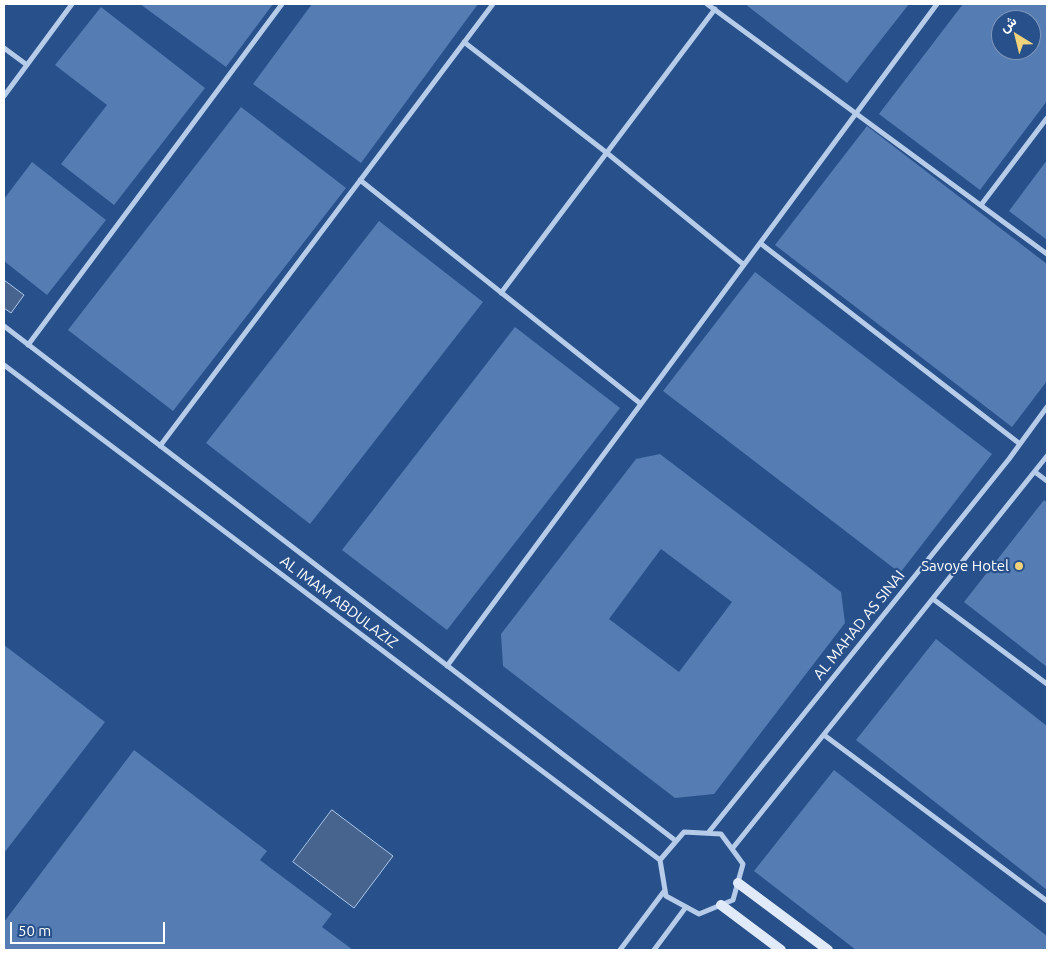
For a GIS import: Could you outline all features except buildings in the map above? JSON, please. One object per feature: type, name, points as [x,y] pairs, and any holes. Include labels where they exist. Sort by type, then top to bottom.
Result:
[{"type":"street","points":[[4,96],[72,4]]},
{"type":"street","points":[[28,345],[282,4]]},
{"type":"street","points":[[160,446],[493,4]]},
{"type":"street","points":[[707,4],[1047,254]]},
{"type":"street","points":[[447,666],[938,4]]},
{"type":"street","points":[[501,293],[714,9]]},
{"type":"street","points":[[464,42],[607,153],[744,265]]},
{"type":"street","points":[[4,48],[27,65]]},
{"type":"street","points":[[981,205],[1047,118]]},
{"type":"street","points":[[360,180],[641,404]]},
{"type":"street","points":[[760,243],[1020,444]]},
{"type":"street","points":[[4,326],[676,841]]},
{"type":"street","name":"AL IMAM ABDULAZIZ","points":[[4,365],[660,860]]},
{"type":"street","name":"AL MAHAD AS SINAI","points":[[708,833],[1020,444],[1047,407]]},
{"type":"street","points":[[732,849],[1047,456]]},
{"type":"street","points":[[1035,472],[1047,481]]},
{"type":"street","points":[[933,599],[1047,684]]},
{"type":"street","points":[[824,735],[1047,902]]},
{"type":"street","points":[[684,832],[721,834],[743,864],[733,900],[699,914],[666,896],[660,860],[676,841],[684,832]]},
{"type":"street","points":[[738,883],[828,950]]},
{"type":"street","points":[[620,950],[665,890]]},
{"type":"street","points":[[721,905],[781,950]]},
{"type":"street","points":[[654,950],[686,907]]},
{"type":"water","points":[[4,280],[24,295],[11,313],[4,308]]},
{"type":"water","points":[[332,810],[393,856],[354,908],[293,862]]},
{"type":"place","name":"Savoye Hotel","points":[[1019,566]]}]
